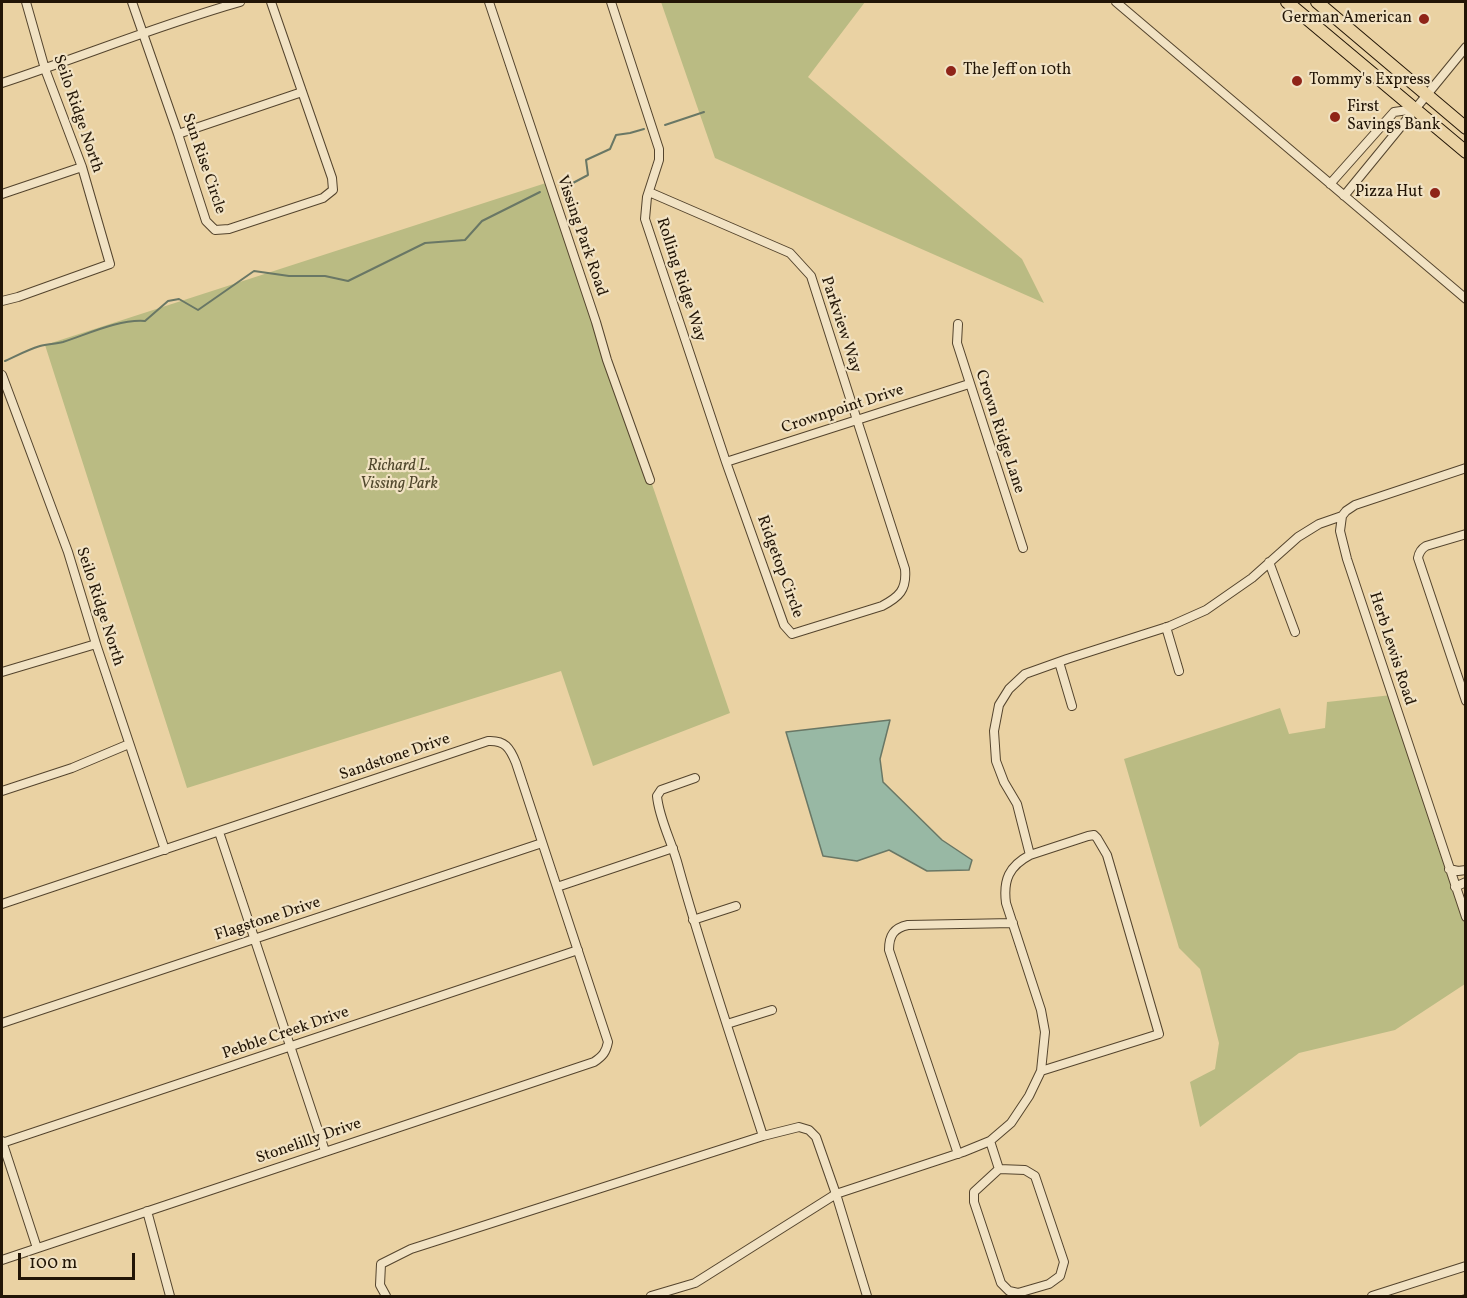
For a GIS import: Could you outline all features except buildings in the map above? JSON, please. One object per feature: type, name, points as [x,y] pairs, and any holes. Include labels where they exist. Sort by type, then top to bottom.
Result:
[{"type":"main road","points":[[1287,2],[1466,152]]},
{"type":"main road","points":[[1317,2],[1466,128]]},
{"type":"street","name":"Seilo Ridge North","points":[[2,301],[110,264],[82,167],[45,69],[26,2]]},
{"type":"street","name":"Sun Rise Circle","points":[[132,2],[206,221],[215,230],[229,229],[323,198],[333,190],[332,178],[271,2]]},
{"type":"street","points":[[2,83],[142,33],[240,2]]},
{"type":"street","name":"Vissing Park Road","points":[[489,2],[607,360],[650,480]]},
{"type":"street","name":"Rolling Ridge Way","points":[[611,2],[659,149],[659,160],[649,192],[645,219],[726,462]]},
{"type":"street","points":[[1116,2],[1466,299]]},
{"type":"street","points":[[1344,196],[1466,48]]},
{"type":"street","points":[[178,134],[302,92]]},
{"type":"street","points":[[1330,184],[1394,112],[1415,109]]},
{"type":"street","points":[[2,194],[82,167]]},
{"type":"street","name":"Parkview Way","points":[[649,192],[790,253],[812,276],[856,420]]},
{"type":"street","name":"Crown Ridge Lane","points":[[958,324],[957,343],[1023,548]]},
{"type":"street","name":"Seilo Ridge North","points":[[2,375],[68,552],[96,644],[165,850]]},
{"type":"street","name":"Crownpoint Drive","points":[[726,462],[969,384]]},
{"type":"street","name":"Ridgetop Circle","points":[[726,462],[784,625],[792,634],[882,606],[894,600],[901,593],[906,581],[905,569],[856,420]]},
{"type":"street","points":[[1030,855],[1017,804],[1004,782],[996,761],[994,731],[999,705],[1009,689],[1025,675],[1166,627],[1206,610],[1252,578],[1298,537],[1319,524],[1342,516],[1355,505],[1466,468]]},
{"type":"street","name":"Herb Lewis Road","points":[[1342,516],[1340,531],[1347,559],[1466,917]]},
{"type":"street","points":[[1466,534],[1426,546],[1418,554],[1466,701]]},
{"type":"street","points":[[1269,562],[1295,632]]},
{"type":"street","points":[[1166,627],[1179,671]]},
{"type":"street","points":[[2,672],[96,644]]},
{"type":"street","points":[[1059,662],[1072,706]]},
{"type":"street","name":"Sandstone Drive","points":[[2,904],[488,741],[496,741],[504,743],[510,750],[607,1034]]},
{"type":"street","points":[[2,791],[72,768],[129,744]]},
{"type":"street","points":[[695,778],[661,790],[657,796],[658,807],[673,848],[693,920],[763,1136]]},
{"type":"street","points":[[219,832],[325,1151]]},
{"type":"street","points":[[651,1296],[695,1283],[836,1194],[958,1154],[990,1141],[1011,1123],[1029,1096],[1041,1071],[1045,1032],[1041,1010],[1006,903],[1004,889],[1012,868],[1020,860],[1094,835],[1107,855],[1159,1034],[1041,1071]]},
{"type":"street","name":"Flagstone Drive","points":[[2,1023],[542,843]]},
{"type":"street","points":[[557,887],[673,848]]},
{"type":"street","points":[[1449,869],[1466,870]]},
{"type":"street","points":[[1455,887],[1466,882]]},
{"type":"street","points":[[693,920],[735,906]]},
{"type":"street","points":[[958,1154],[889,950],[889,943],[895,930],[908,925],[1013,923]]},
{"type":"street","name":"Pebble Creek Drive","points":[[2,1142],[578,950]]},
{"type":"street","points":[[727,1024],[772,1010]]},
{"type":"street","name":"Stonelilly Drive","points":[[2,1260],[594,1062],[602,1056],[606,1049],[607,1034]]},
{"type":"street","points":[[386,1296],[380,1285],[381,1264],[411,1249],[763,1136],[799,1127],[809,1130],[816,1137],[867,1296]]},
{"type":"street","points":[[990,1141],[999,1169]]},
{"type":"street","points":[[2,1142],[37,1248]]},
{"type":"street","points":[[999,1169],[1025,1170],[1035,1176],[1064,1262],[1060,1276],[1049,1284],[1018,1293],[1009,1291],[1000,1282],[974,1202],[975,1192],[999,1169]]},
{"type":"street","points":[[147,1211],[170,1296]]},
{"type":"street","points":[[1372,1296],[1466,1266]]},
{"type":"green space","points":[[661,2],[865,2],[808,77],[1022,259],[1044,303],[715,158]]},
{"type":"green space","name":"Richard L. Vissing Park","points":[[549,182],[730,713],[593,766],[561,671],[187,788],[45,345]]},
{"type":"green space","points":[[1392,695],[1465,916],[1465,984],[1395,1030],[1299,1053],[1200,1127],[1190,1082],[1215,1069],[1219,1043],[1200,969],[1179,948],[1124,759],[1280,708],[1289,734],[1325,728],[1327,702]]},
{"type":"shaded area","points":[[890,720],[880,759],[883,782],[942,840],[972,860],[969,870],[927,871],[889,850],[857,861],[823,856],[786,732]]},
{"type":"waterway","points":[[665,125],[704,112]]},
{"type":"waterway","points":[[571,184],[588,175],[586,160],[610,149],[616,135],[644,129]]},
{"type":"waterway","points":[[5,361],[43,345],[63,342],[125,322],[145,321],[168,301],[179,299],[198,310],[254,271],[289,276],[325,276],[348,281],[425,243],[465,240],[482,221],[540,192]]},
{"type":"railway","points":[[1462,1296],[1466,1295]]},
{"type":"place","name":"German American","points":[[1424,19]]},
{"type":"place","name":"The Jeff on 10th","points":[[951,71]]},
{"type":"place","name":"Tommy's Express","points":[[1297,81]]},
{"type":"place","name":"First Savings Bank","points":[[1335,117]]},
{"type":"place","name":"Pizza Hut","points":[[1435,193]]}]
